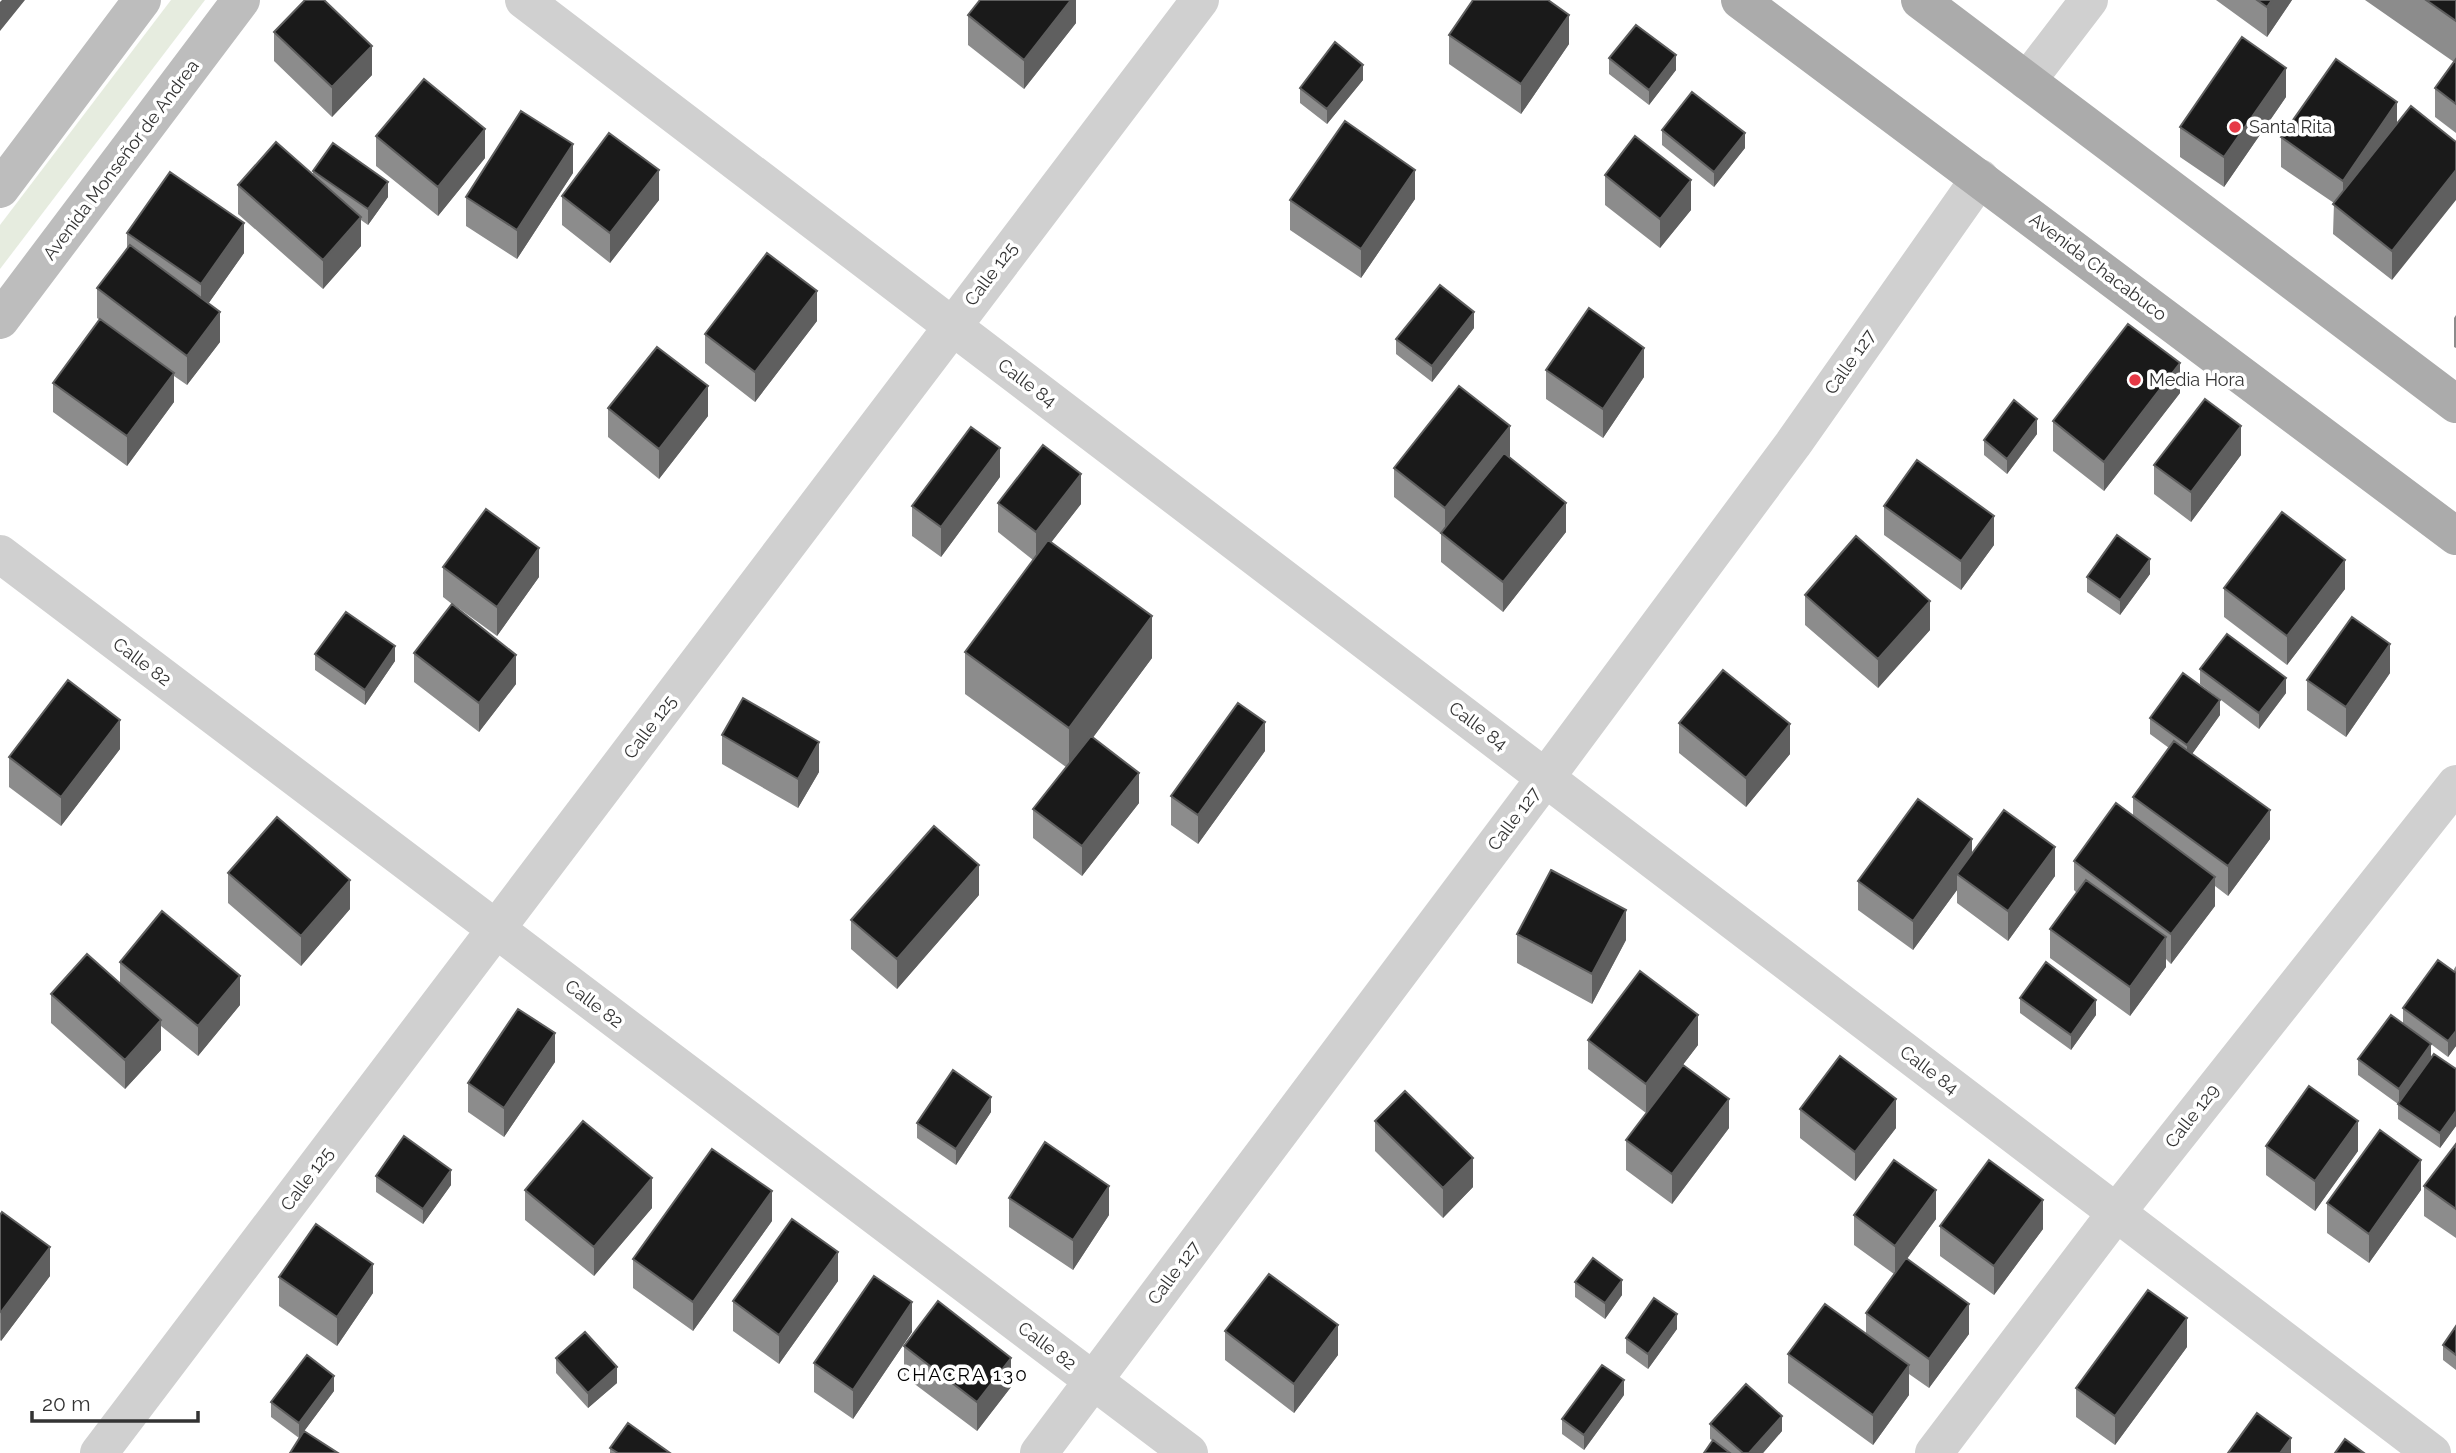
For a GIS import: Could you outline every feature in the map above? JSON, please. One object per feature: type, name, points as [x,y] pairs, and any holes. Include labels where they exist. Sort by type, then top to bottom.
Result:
[{"type":"main road","points":[[0,189],[142,0]]},
{"type":"main road","name":"Avenida Monseñor de Andrea","points":[[0,320],[241,0]]},
{"type":"main road","name":"Avenida Chacabuco","points":[[1740,0],[2456,536]]},
{"type":"main road","points":[[1920,0],[2456,404]]},
{"type":"street","name":"Calle 84","points":[[524,0],[2432,1453]]},
{"type":"street","name":"Calle 125","points":[[99,1453],[1200,0]]},
{"type":"street","points":[[2027,82],[2089,0]]},
{"type":"street","name":"Calle 127","points":[[1039,1453],[1793,444],[1980,178]]},
{"type":"street","name":"Calle 82","points":[[0,554],[1189,1453]]},
{"type":"street","name":"Calle 129","points":[[1934,1453],[2116,1213],[2456,784]]},
{"type":"shaded area","points":[[171,0],[205,0],[0,269],[0,225]]},
{"type":"building","points":[[305,0],[324,0],[372,46],[332,87],[274,32]]},
{"type":"building","points":[[980,0],[1071,0],[1024,60],[968,15]]},
{"type":"building","points":[[1473,0],[1548,0],[1569,15],[1521,84],[1449,35]]},
{"type":"building","points":[[2257,0],[2272,0],[2267,7]]},
{"type":"building","points":[[2426,0],[2456,0],[2456,21]]},
{"type":"building","points":[[1636,25],[1676,55],[1649,90],[1609,58]]},
{"type":"building","points":[[2242,37],[2286,68],[2224,157],[2180,127]]},
{"type":"building","points":[[1335,42],[1363,65],[1327,109],[1300,88]]},
{"type":"building","points":[[2336,59],[2397,102],[2343,181],[2281,137]]},
{"type":"building","points":[[2456,59],[2456,104],[2435,88]]},
{"type":"building","points":[[424,79],[485,129],[438,187],[376,136]]},
{"type":"building","points":[[1692,92],[1745,133],[1714,172],[1662,130]]},
{"type":"building","points":[[2411,106],[2456,142],[2456,170],[2392,251],[2333,204]]},
{"type":"building","points":[[521,111],[573,144],[517,230],[466,197]]},
{"type":"building","points":[[1345,121],[1415,170],[1361,249],[1290,200]]},
{"type":"building","points":[[609,133],[659,170],[610,233],[562,196]]},
{"type":"building","points":[[1635,136],[1691,180],[1660,219],[1605,175]]},
{"type":"building","points":[[276,142],[361,217],[323,260],[238,185]]},
{"type":"building","points":[[333,143],[388,182],[368,209],[313,171]]},
{"type":"building","points":[[170,172],[244,223],[201,284],[127,233]]},
{"type":"building","points":[[130,245],[220,312],[187,356],[97,288]]},
{"type":"building","points":[[767,253],[817,291],[755,372],[705,334]]},
{"type":"building","points":[[1440,285],[1474,312],[1432,366],[1396,339]]},
{"type":"building","points":[[1589,308],[1644,348],[1603,409],[1546,370]]},
{"type":"building","points":[[100,319],[174,373],[127,436],[53,383]]},
{"type":"building","points":[[2128,324],[2180,363],[2104,462],[2053,421]]},
{"type":"building","points":[[657,347],[708,386],[659,449],[608,408]]},
{"type":"building","points":[[1459,386],[1510,426],[1445,508],[1394,468]]},
{"type":"building","points":[[2205,399],[2241,426],[2191,492],[2154,465]]},
{"type":"building","points":[[2014,400],[2037,419],[2007,459],[1984,440]]},
{"type":"building","points":[[971,427],[1000,448],[941,527],[912,506]]},
{"type":"building","points":[[1043,445],[1081,474],[1036,532],[998,503]]},
{"type":"building","points":[[1504,453],[1566,503],[1503,582],[1441,533]]},
{"type":"building","points":[[1917,460],[1994,516],[1961,561],[1884,506]]},
{"type":"building","points":[[486,509],[539,548],[497,607],[443,567]]},
{"type":"building","points":[[2282,512],[2345,560],[2287,636],[2224,588]]},
{"type":"building","points":[[2117,535],[2150,559],[2120,600],[2087,577]]},
{"type":"building","points":[[1856,536],[1930,601],[1878,659],[1805,595]]},
{"type":"building","points":[[1048,540],[1152,616],[1069,728],[965,652]]},
{"type":"building","points":[[452,604],[516,655],[479,703],[414,653]]},
{"type":"building","points":[[346,612],[395,646],[365,690],[315,654]]},
{"type":"building","points":[[2352,617],[2390,644],[2346,707],[2307,680]]},
{"type":"building","points":[[2227,634],[2286,678],[2259,713],[2200,669]]},
{"type":"building","points":[[1723,670],[1790,724],[1746,778],[1679,723]]},
{"type":"building","points":[[2183,673],[2220,700],[2187,745],[2150,718]]},
{"type":"building","points":[[68,680],[120,720],[61,797],[9,757]]},
{"type":"building","points":[[743,698],[819,742],[798,779],[722,735]]},
{"type":"building","points":[[1238,703],[1265,722],[1198,815],[1171,796]]},
{"type":"building","points":[[1091,736],[1139,773],[1082,846],[1033,809]]},
{"type":"building","points":[[2174,741],[2270,810],[2228,866],[2133,797]]},
{"type":"building","points":[[1918,799],[1972,839],[1913,921],[1858,881]]},
{"type":"building","points":[[2116,803],[2215,877],[2171,934],[2074,861]]},
{"type":"building","points":[[2004,810],[2055,847],[2008,911],[1957,874]]},
{"type":"building","points":[[277,817],[350,880],[301,936],[228,873]]},
{"type":"building","points":[[934,826],[979,865],[897,959],[851,920]]},
{"type":"building","points":[[1551,870],[1626,910],[1592,974],[1517,934]]},
{"type":"building","points":[[2086,880],[2166,937],[2130,987],[2050,929]]},
{"type":"building","points":[[162,911],[240,976],[198,1026],[120,962]]},
{"type":"building","points":[[87,954],[161,1020],[125,1060],[51,994]]},
{"type":"building","points":[[2438,960],[2456,973],[2456,1031],[2448,1041],[2403,1008]]},
{"type":"building","points":[[2046,962],[2096,1000],[2071,1035],[2020,998]]},
{"type":"building","points":[[1640,971],[1698,1015],[1646,1084],[1588,1040]]},
{"type":"building","points":[[518,1009],[555,1033],[504,1108],[468,1083]]},
{"type":"building","points":[[2391,1015],[2431,1044],[2399,1089],[2358,1059]]},
{"type":"building","points":[[2434,1054],[2456,1069],[2456,1111],[2440,1133],[2398,1104]]},
{"type":"building","points":[[1840,1056],[1896,1099],[1855,1152],[1800,1109]]},
{"type":"building","points":[[1683,1065],[1729,1099],[1672,1174],[1626,1140]]},
{"type":"building","points":[[953,1070],[991,1097],[956,1149],[917,1123]]},
{"type":"building","points":[[2309,1086],[2358,1121],[2315,1181],[2266,1146]]},
{"type":"building","points":[[1405,1091],[1473,1158],[1443,1188],[1375,1121]]},
{"type":"building","points":[[583,1121],[652,1178],[594,1247],[525,1190]]},
{"type":"building","points":[[2380,1130],[2421,1160],[2369,1234],[2327,1203]]},
{"type":"building","points":[[404,1136],[451,1170],[423,1209],[376,1176]]},
{"type":"building","points":[[1045,1142],[1109,1186],[1073,1240],[1009,1198]]},
{"type":"building","points":[[2456,1144],[2456,1209],[2424,1186]]},
{"type":"building","points":[[712,1149],[772,1191],[693,1302],[633,1259]]},
{"type":"building","points":[[1894,1160],[1936,1190],[1895,1246],[1854,1215]]},
{"type":"building","points":[[1989,1160],[2043,1200],[1994,1266],[1940,1226]]},
{"type":"building","points":[[2,1212],[50,1247],[1,1312],[0,1215]]},
{"type":"building","points":[[792,1219],[838,1252],[779,1335],[733,1301]]},
{"type":"building","points":[[316,1224],[373,1264],[337,1317],[279,1277]]},
{"type":"building","points":[[1593,1258],[1622,1280],[1605,1303],[1575,1282]]},
{"type":"building","points":[[1906,1258],[1969,1304],[1929,1359],[1866,1313]]},
{"type":"building","points":[[1269,1274],[1338,1325],[1294,1384],[1225,1331]]},
{"type":"building","points":[[874,1276],[912,1302],[853,1390],[814,1363]]},
{"type":"building","points":[[2148,1290],[2187,1318],[2115,1416],[2076,1388]]},
{"type":"building","points":[[1654,1298],[1677,1314],[1648,1354],[1626,1338]]},
{"type":"building","points":[[938,1301],[1011,1358],[977,1402],[904,1346]]},
{"type":"building","points":[[1825,1304],[1909,1365],[1873,1415],[1788,1354]]},
{"type":"building","points":[[2456,1326],[2456,1355],[2443,1345]]},
{"type":"building","points":[[585,1332],[617,1367],[588,1393],[556,1358]]},
{"type":"building","points":[[307,1355],[334,1376],[299,1423],[271,1402]]},
{"type":"building","points":[[1602,1365],[1624,1380],[1584,1435],[1562,1419]]},
{"type":"building","points":[[1746,1384],[1782,1416],[1749,1453],[1743,1453],[1710,1424]]},
{"type":"building","points":[[2257,1413],[2291,1438],[2280,1453],[2228,1453]]},
{"type":"building","points":[[628,1423],[670,1453],[618,1453],[610,1448]]},
{"type":"building","points":[[304,1431],[338,1453],[290,1453]]},
{"type":"building","points":[[2345,1439],[2364,1453],[2335,1453]]},
{"type":"building","points":[[1713,1440],[1730,1453],[1704,1453]]},
{"type":"place","name":"Santa Rita","points":[[2235,127]]},
{"type":"place","name":"Media Hora","points":[[2135,380]]},
{"type":"district","name":"CHACRA 130","points":[[963,1374]]}]
